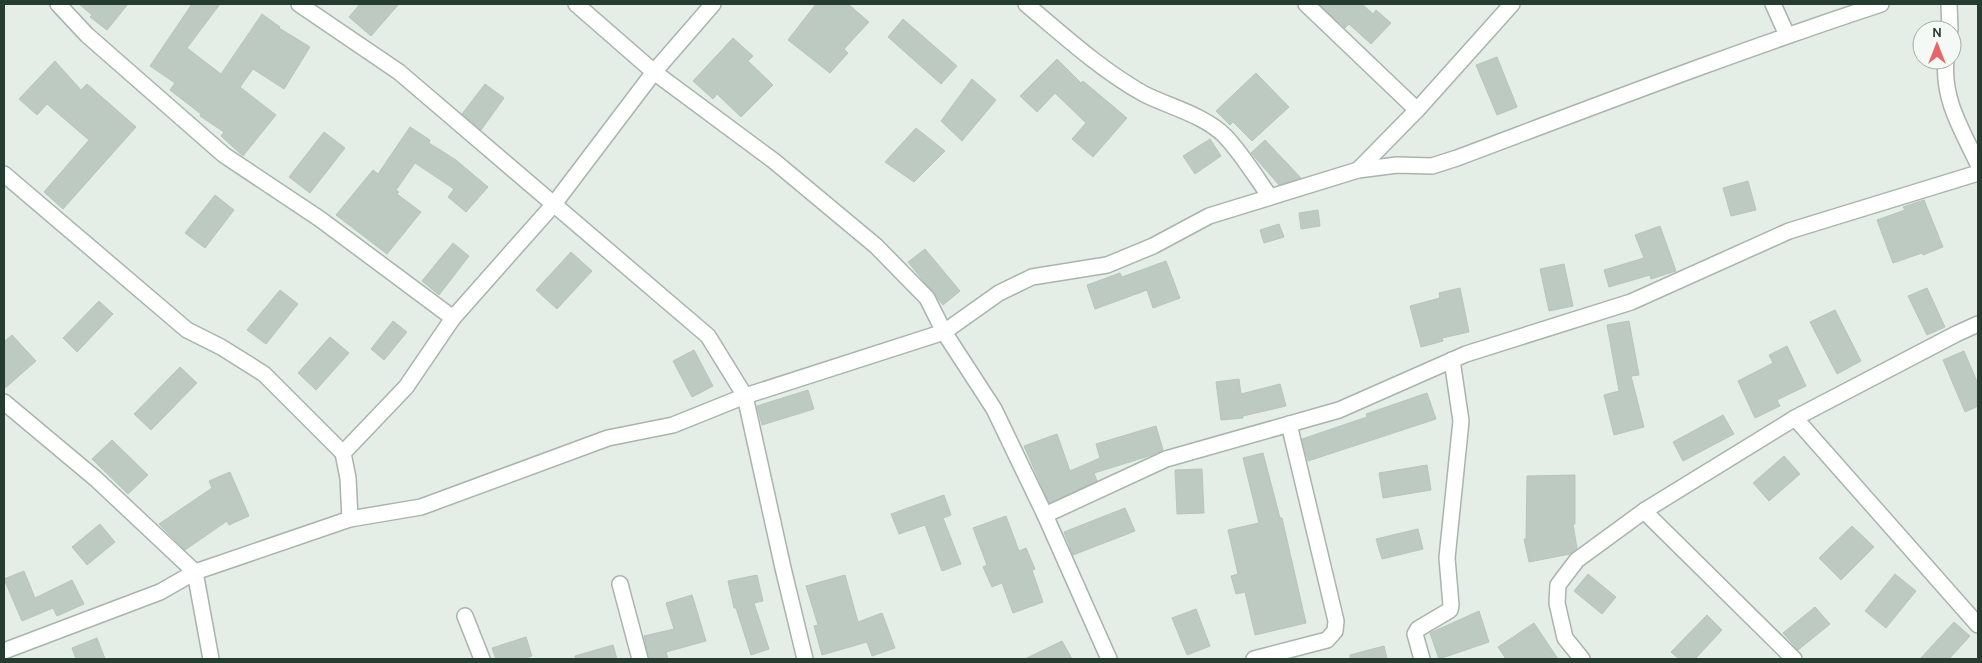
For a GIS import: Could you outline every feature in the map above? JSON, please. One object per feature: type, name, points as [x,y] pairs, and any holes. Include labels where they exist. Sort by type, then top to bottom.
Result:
[{"type":"street","points":[[58,4],[87,35],[224,155],[320,220],[453,318]]},
{"type":"street","points":[[298,4],[399,72],[708,336],[745,396],[805,659]]},
{"type":"street","points":[[576,4],[654,72],[774,161],[876,246],[927,298],[944,332],[994,409],[1045,515],[1109,659]]},
{"type":"street","points":[[342,453],[406,387],[453,318],[554,204],[654,72],[713,4]]},
{"type":"street","points":[[1026,4],[1120,79],[1144,94],[1211,125],[1225,136],[1270,197]]},
{"type":"street","points":[[1306,4],[1417,110]]},
{"type":"street","points":[[1358,170],[1417,110],[1512,4]]},
{"type":"street","points":[[1773,4],[1787,35]]},
{"type":"street","points":[[4,651],[160,592],[195,572],[350,519],[421,507],[608,438],[673,426],[745,396],[944,332],[999,293],[1032,276],[1058,274],[1107,265],[1153,246],[1209,216],[1358,170],[1397,165],[1432,166],[1457,158],[1652,84],[1787,35],[1881,4]]},
{"type":"street","points":[[1949,4],[1950,20]]},
{"type":"street","points":[[1945,70],[1944,77],[1951,106],[1978,164]]},
{"type":"street","points":[[1045,515],[1166,460],[1339,410],[1466,354],[1631,302],[1790,231],[1978,172]]},
{"type":"street","points":[[4,174],[187,330],[221,347],[264,374],[342,453],[348,478],[350,519]]},
{"type":"street","points":[[1582,659],[1565,638],[1557,603],[1558,585],[1577,560],[1644,511],[1795,418],[1978,324]]},
{"type":"street","points":[[1422,659],[1415,634],[1418,629],[1450,610],[1451,605],[1447,558],[1461,421],[1452,360]]},
{"type":"street","points":[[4,402],[96,479],[195,572],[211,659]]},
{"type":"street","points":[[1795,418],[1978,625]]},
{"type":"street","points":[[1254,659],[1327,640],[1335,630],[1336,621],[1289,424]]},
{"type":"street","points":[[1644,511],[1794,659]]},
{"type":"street","points":[[620,584],[640,659]]},
{"type":"street","points":[[465,616],[482,659]]},
{"type":"building","points":[[79,4],[128,4],[107,30],[90,17],[92,15]]},
{"type":"building","points":[[192,4],[220,4],[187,48],[221,74],[262,14],[279,28],[310,47],[284,89],[253,69],[240,87],[276,115],[243,156],[221,136],[224,132],[200,116],[201,114],[170,90],[175,83],[150,66]]},
{"type":"building","points":[[360,4],[399,4],[371,36],[349,17]]},
{"type":"building","points":[[816,4],[848,4],[869,22],[844,49],[848,53],[830,73],[788,40]]},
{"type":"building","points":[[1319,4],[1362,4],[1373,14],[1376,10],[1391,23],[1371,44],[1349,24],[1345,28]]},
{"type":"building","points":[[903,19],[957,66],[941,84],[888,37]]},
{"type":"building","points":[[733,38],[753,56],[748,61],[773,85],[741,117],[717,94],[713,99],[693,81]]},
{"type":"building","points":[[1497,57],[1517,107],[1497,115],[1476,65]]},
{"type":"building","points":[[1057,59],[1081,83],[1083,81],[1127,118],[1093,157],[1072,139],[1086,123],[1055,93],[1037,112],[1020,96]]},
{"type":"building","points":[[55,61],[81,90],[87,84],[136,127],[63,209],[44,192],[89,140],[47,104],[37,115],[19,99]]},
{"type":"building","points":[[1256,73],[1289,107],[1252,141],[1233,122],[1230,125],[1216,111]]},
{"type":"building","points":[[972,79],[996,100],[962,141],[941,121]]},
{"type":"building","points":[[485,84],[504,98],[481,130],[462,114]]},
{"type":"building","points":[[410,127],[430,140],[429,143],[456,160],[488,187],[466,212],[448,197],[454,189],[415,163],[396,190],[399,192],[397,194],[421,212],[387,254],[336,215],[373,170],[378,174]]},
{"type":"building","points":[[916,128],[945,151],[914,182],[885,162]]},
{"type":"building","points":[[324,132],[345,148],[310,193],[289,177]]},
{"type":"building","points":[[1210,139],[1221,156],[1195,174],[1183,156]]},
{"type":"building","points":[[1265,140],[1301,178],[1279,185],[1251,153]]},
{"type":"building","points":[[1748,181],[1756,210],[1731,216],[1723,188]]},
{"type":"building","points":[[215,195],[234,210],[205,248],[185,233]]},
{"type":"building","points":[[1924,200],[1943,247],[1923,255],[1922,253],[1893,263],[1877,220],[1905,210],[1903,207]]},
{"type":"building","points":[[1318,210],[1320,226],[1301,229],[1299,213]]},
{"type":"building","points":[[1279,224],[1284,237],[1264,243],[1260,230]]},
{"type":"building","points":[[1660,226],[1676,271],[1651,279],[1650,275],[1609,287],[1604,270],[1644,258],[1635,235]]},
{"type":"building","points":[[453,243],[469,256],[439,295],[422,281]]},
{"type":"building","points":[[925,249],[960,291],[943,305],[908,262]]},
{"type":"building","points":[[571,252],[592,271],[557,309],[536,290]]},
{"type":"building","points":[[1166,261],[1180,298],[1153,308],[1147,290],[1095,309],[1087,285],[1120,273],[1122,277]]},
{"type":"building","points":[[1564,264],[1573,306],[1549,311],[1540,269]]},
{"type":"building","points":[[1460,288],[1469,332],[1442,338],[1443,341],[1421,347],[1410,306],[1440,298],[1439,293]]},
{"type":"building","points":[[1927,288],[1945,327],[1927,335],[1908,296]]},
{"type":"building","points":[[280,290],[298,304],[266,344],[247,330]]},
{"type":"building","points":[[99,301],[113,314],[77,352],[63,338]]},
{"type":"building","points":[[1835,310],[1861,361],[1837,374],[1810,322]]},
{"type":"building","points":[[393,321],[407,332],[384,360],[371,349]]},
{"type":"building","points":[[1629,321],[1639,375],[1631,376],[1644,427],[1614,435],[1604,395],[1619,391],[1607,325]]},
{"type":"building","points":[[12,335],[36,361],[4,389],[4,342]]},
{"type":"building","points":[[330,337],[349,353],[316,390],[298,373]]},
{"type":"building","points":[[1787,346],[1806,386],[1777,400],[1780,406],[1755,418],[1738,381],[1773,363],[1769,355]]},
{"type":"building","points":[[694,350],[713,386],[692,397],[673,361]]},
{"type":"building","points":[[1964,351],[1978,384],[1978,406],[1965,412],[1943,360]]},
{"type":"building","points":[[180,367],[197,383],[151,430],[134,414]]},
{"type":"building","points":[[1239,379],[1241,394],[1280,384],[1286,406],[1243,416],[1243,418],[1221,420],[1216,382]]},
{"type":"building","points":[[808,390],[814,409],[762,425],[757,406]]},
{"type":"building","points":[[1427,393],[1436,419],[1308,461],[1302,439],[1367,417],[1366,414]]},
{"type":"building","points":[[1723,415],[1734,434],[1683,461],[1673,442]]},
{"type":"building","points":[[1156,426],[1163,450],[1094,473],[1097,481],[1049,503],[1024,446],[1057,434],[1070,471],[1100,458],[1096,444]]},
{"type":"building","points":[[112,440],[148,475],[128,494],[92,459]]},
{"type":"building","points":[[1263,453],[1280,518],[1282,518],[1306,623],[1255,635],[1245,592],[1236,594],[1231,576],[1238,574],[1228,530],[1259,523],[1243,458]]},
{"type":"building","points":[[1784,456],[1800,474],[1769,501],[1753,483]]},
{"type":"building","points":[[1427,465],[1431,490],[1383,498],[1379,473]]},
{"type":"building","points":[[1202,469],[1204,513],[1177,514],[1175,470]]},
{"type":"building","points":[[230,472],[249,516],[229,525],[227,521],[185,550],[159,524],[212,488],[209,481]]},
{"type":"building","points":[[1575,475],[1575,524],[1573,524],[1577,548],[1570,554],[1529,562],[1524,539],[1526,539],[1527,476]]},
{"type":"building","points":[[944,495],[951,515],[943,518],[961,564],[942,571],[925,525],[899,534],[891,514]]},
{"type":"building","points":[[1125,508],[1135,531],[1073,555],[1064,532]]},
{"type":"building","points":[[1006,516],[1019,551],[1026,548],[1035,569],[1032,570],[1043,602],[1013,613],[1002,583],[992,587],[983,567],[987,565],[973,528]]},
{"type":"building","points":[[100,524],[115,542],[87,565],[72,547]]},
{"type":"building","points":[[1852,526],[1874,547],[1841,580],[1819,558]]},
{"type":"building","points":[[1418,529],[1423,549],[1382,559],[1376,539]]},
{"type":"building","points":[[24,571],[35,598],[72,580],[84,604],[57,616],[53,608],[22,621],[4,579]]},
{"type":"building","points":[[1588,574],[1616,597],[1602,614],[1574,591]]},
{"type":"building","points":[[1895,574],[1916,591],[1886,628],[1865,611]]},
{"type":"building","points":[[757,575],[763,601],[754,603],[769,649],[751,655],[736,608],[734,608],[728,581]]},
{"type":"building","points":[[845,575],[858,622],[882,613],[895,648],[872,656],[867,642],[822,655],[814,626],[818,625],[806,586]]},
{"type":"building","points":[[692,595],[706,641],[666,652],[668,659],[649,659],[644,636],[674,629],[666,603]]},
{"type":"building","points":[[1815,607],[1830,624],[1798,650],[1783,633]]},
{"type":"building","points":[[1196,609],[1210,646],[1187,655],[1172,618]]},
{"type":"building","points":[[1479,611],[1489,642],[1439,659],[1430,633]]},
{"type":"building","points":[[1707,615],[1722,630],[1695,659],[1679,659],[1671,652]]},
{"type":"building","points":[[1954,622],[1970,636],[1949,659],[1920,659]]},
{"type":"building","points":[[1534,623],[1558,659],[1506,659],[1498,647]]},
{"type":"building","points":[[526,637],[532,656],[522,659],[496,659],[492,648]]},
{"type":"building","points":[[97,638],[105,659],[76,659],[72,648]]},
{"type":"building","points":[[1062,641],[1072,659],[1025,659]]},
{"type":"building","points":[[613,645],[617,659],[575,659],[575,656]]},
{"type":"building","points":[[1384,646],[1387,659],[1350,659],[1350,655]]}]
